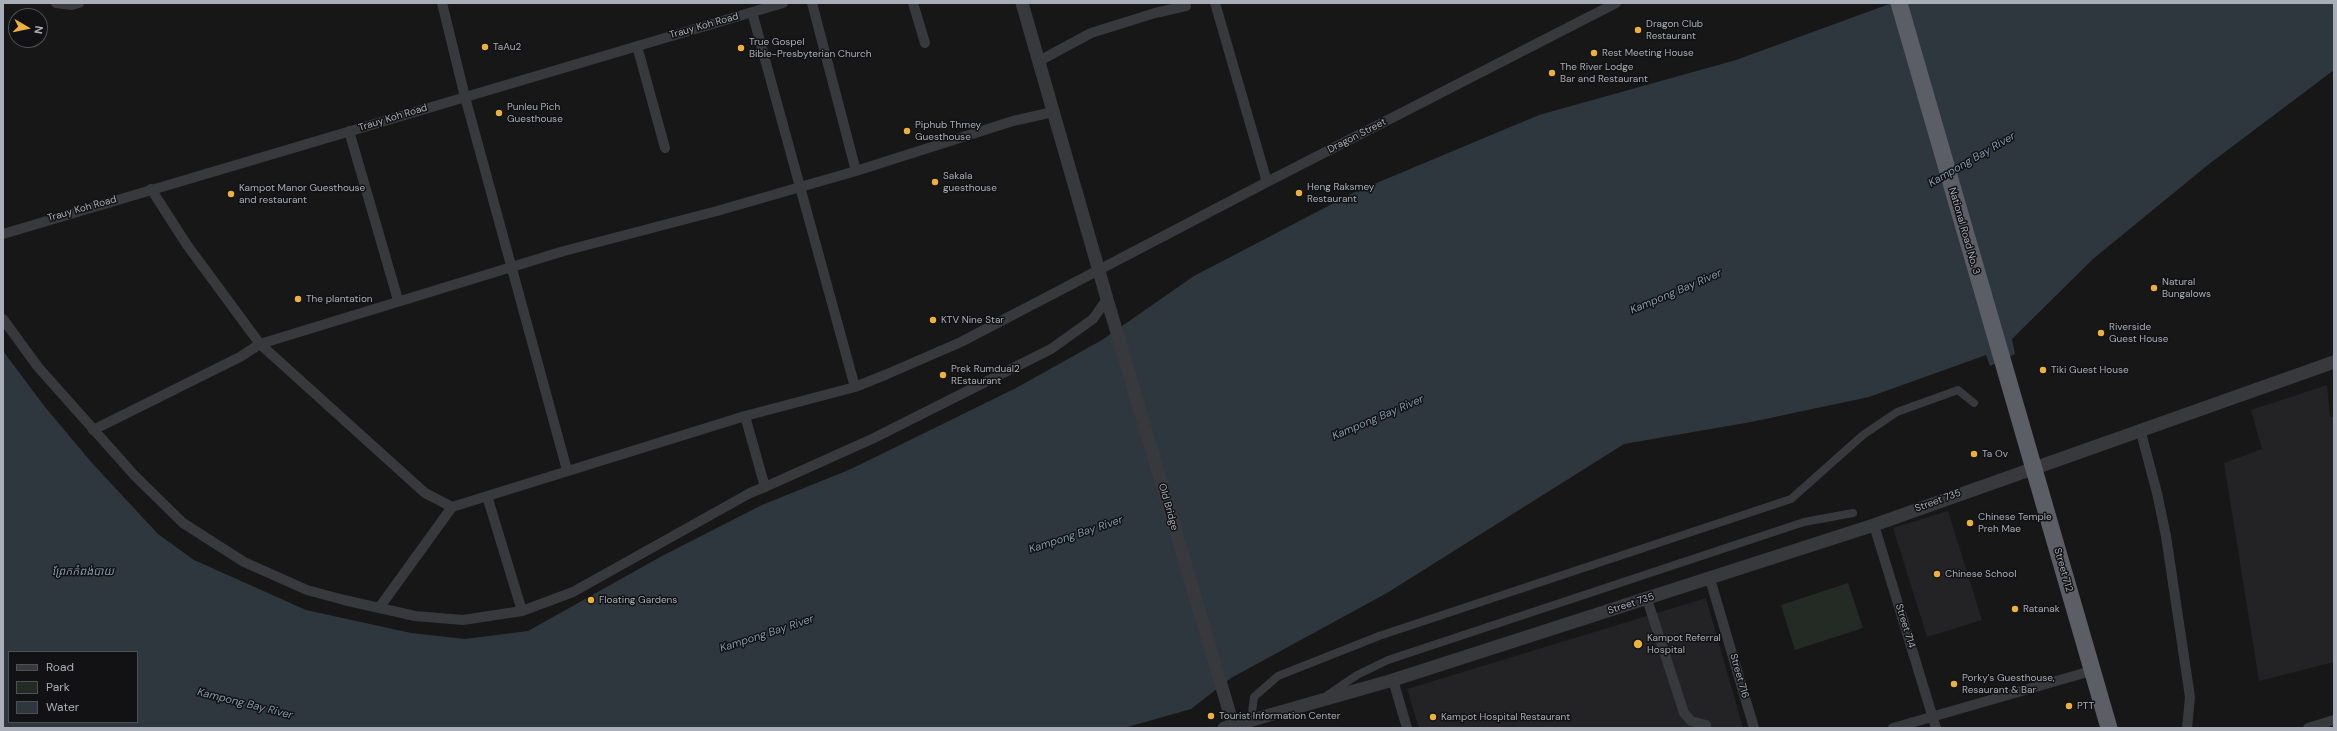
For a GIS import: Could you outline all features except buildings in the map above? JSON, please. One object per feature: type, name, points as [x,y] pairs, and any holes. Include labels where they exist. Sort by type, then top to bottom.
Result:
[{"type":"highway","name":"National Road No. 3","points":[[1899,3],[2009,389]]},
{"type":"highway","name":"Street 712","points":[[2009,389],[2034,467],[2091,671],[2109,728]]},
{"type":"street","points":[[56,3],[72,5],[79,3]]},
{"type":"street","points":[[442,3],[465,97],[567,470]]},
{"type":"street","name":"Trauy Koh Road","points":[[3,234],[784,3]]},
{"type":"street","points":[[812,3],[856,171]]},
{"type":"street","points":[[913,3],[926,43]]},
{"type":"street","name":"Old Bridge","points":[[1022,3],[1098,270],[1228,708],[1230,727]]},
{"type":"street","points":[[1215,3],[1267,182]]},
{"type":"street","name":"Dragon Street","points":[[452,507],[744,416],[855,387],[961,342],[1267,182],[1616,3]]},
{"type":"street","points":[[1039,61],[1091,34],[1155,12],[1186,6]]},
{"type":"street","points":[[752,12],[855,387]]},
{"type":"street","points":[[637,46],[665,148]]},
{"type":"street","points":[[93,430],[240,357],[260,344],[511,266],[856,171],[1013,121],[1053,112]]},
{"type":"street","points":[[349,131],[398,300]]},
{"type":"street","points":[[151,189],[187,245],[260,344],[424,493],[452,507],[379,608]]},
{"type":"street","points":[[3,319],[38,367],[93,430],[183,523],[244,562],[307,590],[415,616],[463,620],[522,611],[573,592],[738,500],[872,438],[1051,349],[1093,319],[1108,303]]},
{"type":"street","name":"Street 735","points":[[1230,727],[1393,680],[1874,525],[2140,429],[2334,362]]},
{"type":"street","points":[[1251,720],[1254,697],[1278,676],[1379,636],[1791,499],[1863,435],[1897,412],[1958,390],[1974,403]]},
{"type":"street","points":[[744,416],[765,488]]},
{"type":"street","points":[[2140,429],[2157,493],[2166,536],[2190,697],[2187,728]]},
{"type":"street","points":[[487,496],[522,611]]},
{"type":"street","points":[[1317,702],[1357,676],[1388,660],[1804,522],[1853,513]]},
{"type":"street","name":"Street 714","points":[[1874,525],[1936,728]]},
{"type":"street","name":"Street 716","points":[[1710,579],[1754,728]]},
{"type":"street","points":[[1647,599],[1684,713],[1691,721],[1706,725]]},
{"type":"street","points":[[1893,728],[2091,671]]},
{"type":"street","points":[[1393,680],[1407,728]]},
{"type":"street","points":[[2308,728],[2333,723]]},
{"type":"shaded area","points":[[2327,385],[2330,417],[2334,417],[2334,662],[2259,681],[2224,463],[2262,449],[2251,410]]},
{"type":"shaded area","name":"Chinese School","points":[[1948,511],[1982,620],[1927,637],[1893,528]]},
{"type":"shaded area","name":"Kampot Referral Hospital","points":[[1706,598],[1743,728],[1419,728],[1407,689]]},
{"type":"green space","points":[[1848,583],[1863,628],[1795,650],[1781,605]]},
{"type":"water","points":[[1892,3],[2334,3],[2334,70],[2209,164],[2093,259],[2012,339],[2015,354],[1990,366],[1986,355],[1869,397],[1751,422],[1624,444],[1387,593],[1231,678],[1191,709],[1124,728],[3,728],[3,351],[45,407],[92,463],[158,534],[194,560],[306,610],[411,633],[465,639],[528,631],[662,556],[762,505],[851,469],[1016,388],[1102,340],[1194,276],[1355,192],[1539,115],[1736,60]]},
{"type":"place","name":"Dragon Club Restaurant","points":[[1638,30]]},
{"type":"place","name":"TaAu2","points":[[485,47]]},
{"type":"place","name":"True Gospel Bible-Presbyterian Church","points":[[741,48]]},
{"type":"place","name":"Rest Meeting House","points":[[1594,53]]},
{"type":"place","name":"The River Lodge Bar and Restaurant","points":[[1552,73]]},
{"type":"place","name":"Punleu Pich Guesthouse","points":[[499,113]]},
{"type":"place","name":"Piphub Thmey Guesthouse","points":[[907,131]]},
{"type":"place","name":"Sakala guesthouse","points":[[935,182]]},
{"type":"place","name":"Heng Raksmey Restaurant","points":[[1299,193]]},
{"type":"place","name":"Kampot Manor Guesthouse and restaurant","points":[[231,194]]},
{"type":"place","name":"Natural Bungalows","points":[[2154,288]]},
{"type":"place","name":"The plantation","points":[[298,299]]},
{"type":"place","name":"KTV Nine Star","points":[[933,320]]},
{"type":"place","name":"Riverside Guest House","points":[[2101,333]]},
{"type":"place","name":"Tiki Guest House","points":[[2043,370]]},
{"type":"place","name":"Prek Rumdual2 REstaurant","points":[[943,375]]},
{"type":"place","name":"Ta Ov","points":[[1974,454]]},
{"type":"place","name":"Chinese Temple Preh Mae","points":[[1970,523]]},
{"type":"place","name":"Chinese School","points":[[1937,574]]},
{"type":"place","name":"Floating Gardens","points":[[591,600]]},
{"type":"place","name":"Ratanak","points":[[2015,609]]},
{"type":"place","name":"Kampot Referral Hospital","points":[[1638,644]]},
{"type":"place","name":"Porky's Guesthouse, Resaurant & Bar","points":[[1954,684]]},
{"type":"place","name":"PTT","points":[[2069,706]]},
{"type":"place","name":"Tourist Information Center","points":[[1211,716]]},
{"type":"place","name":"Kampot Hospital Restaurant","points":[[1433,717]]},
{"type":"water label","name":"Kampong Bay River","points":[[1972,160]]},
{"type":"water label","name":"Kampong Bay River","points":[[1676,292]]},
{"type":"water label","name":"Kampong Bay River","points":[[1378,418]]},
{"type":"water label","name":"Kampong Bay River","points":[[1076,535]]},
{"type":"water label","name":"ព្រែកកំពង់បាយ","points":[[83,572]]},
{"type":"water label","name":"Kampong Bay River","points":[[767,634]]},
{"type":"water label","name":"Kampong Bay River","points":[[245,704]]}]
